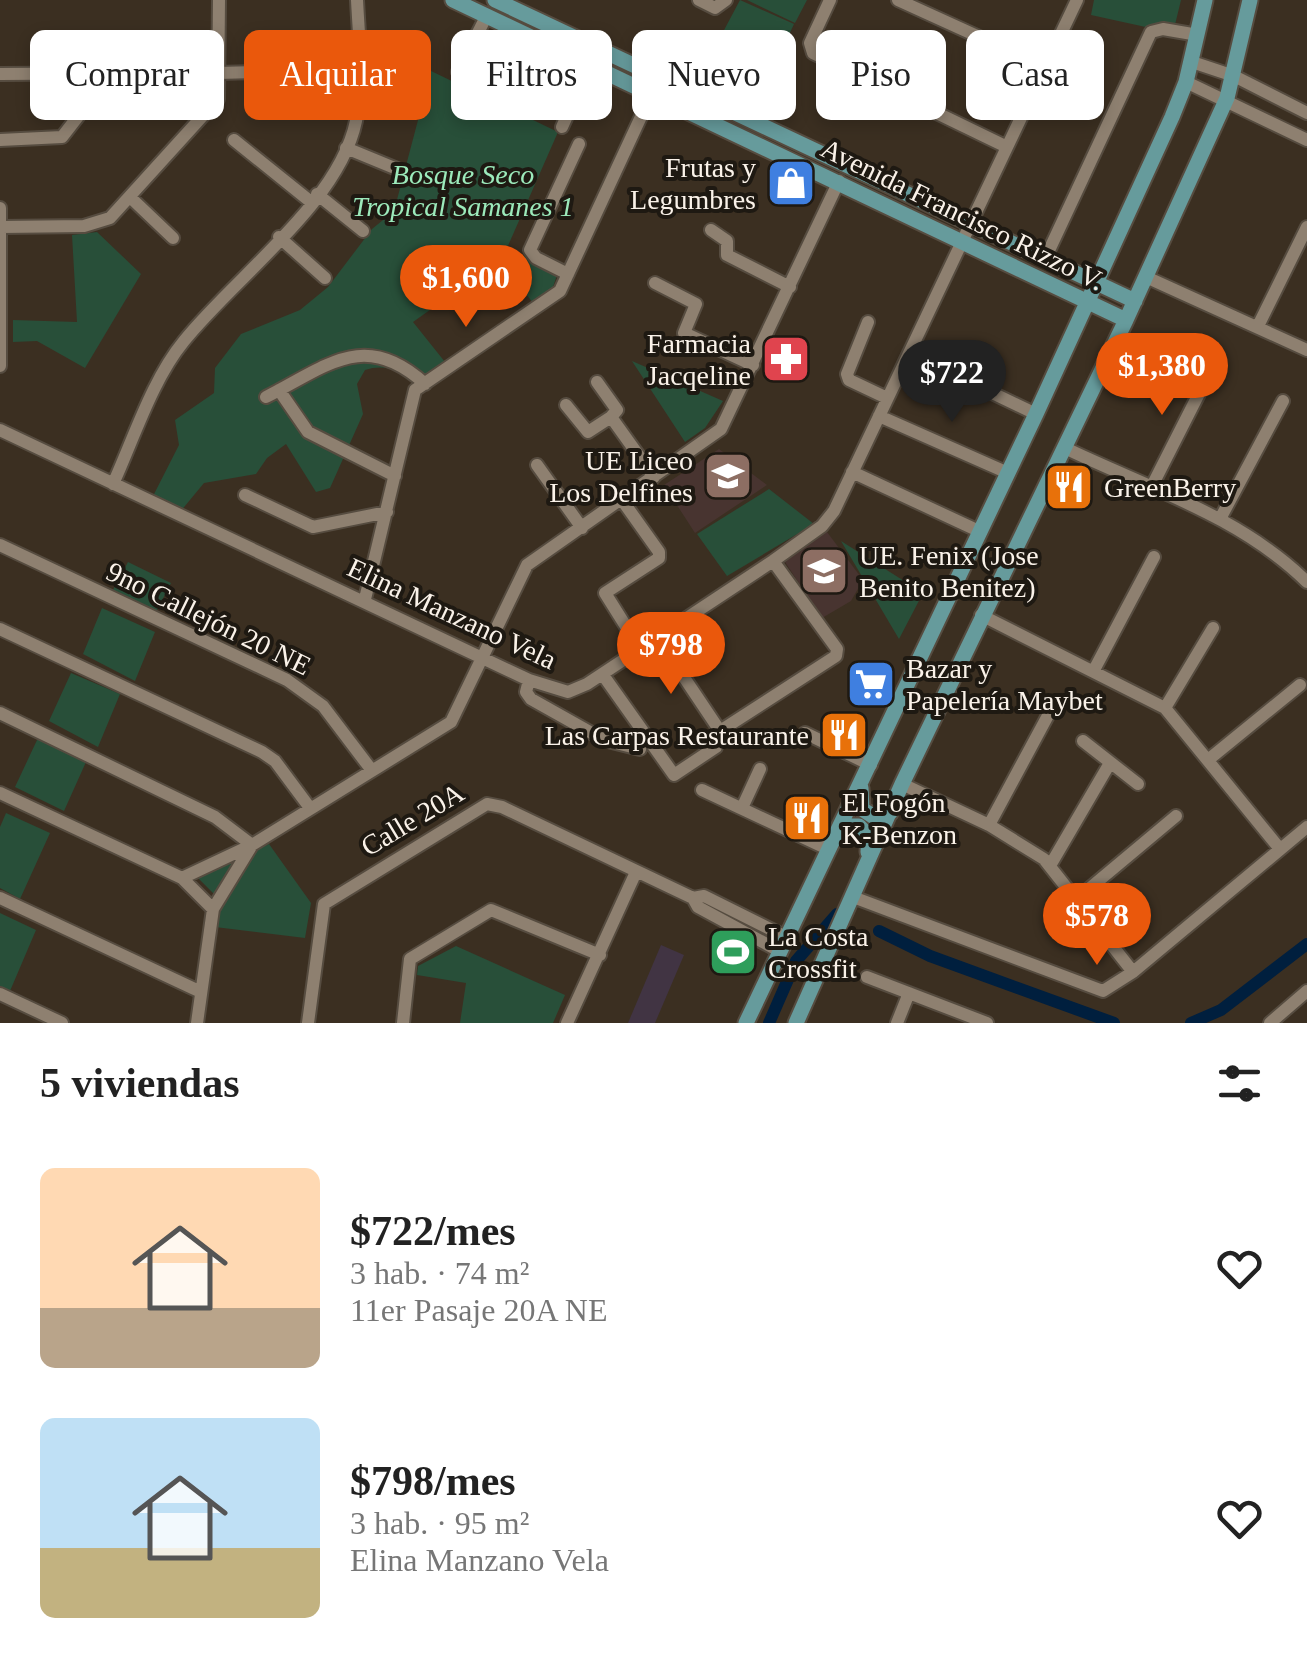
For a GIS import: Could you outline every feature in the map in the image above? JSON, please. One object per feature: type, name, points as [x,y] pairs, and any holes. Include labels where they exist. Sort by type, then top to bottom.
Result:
[{"type":"main road","name":"Avenida Francisco Rizzo V.","points":[[453,0],[484,6],[966,233],[1126,320]]},
{"type":"main road","points":[[746,1023],[1089,302],[1186,82],[1205,0]]},
{"type":"main road","points":[[796,1023],[902,784],[1126,320],[1227,98],[1250,0]]},
{"type":"main road","name":"Avenida Francisco Rizzo V.","points":[[484,6],[522,30]]},
{"type":"main road","name":"Avenida Francisco Rizzo V.","points":[[708,120],[839,181],[966,233],[1046,259],[1135,301]]},
{"type":"main road","points":[[862,784],[862,809],[874,816],[890,813]]},
{"type":"main road","points":[[836,834],[852,824],[869,836],[860,880]]},
{"type":"street","points":[[219,0],[219,30]]},
{"type":"street","points":[[357,0],[358,30]]},
{"type":"street","points":[[699,0],[715,8],[726,0]]},
{"type":"street","points":[[830,0],[810,44],[813,54],[1007,147]]},
{"type":"street","points":[[898,0],[966,31]]},
{"type":"street","name":"Elina Manzano Vela","points":[[1063,30],[1077,0]]},
{"type":"street","points":[[475,30],[484,6]]},
{"type":"street","points":[[1046,259],[1151,32],[1163,28],[1198,34]]},
{"type":"street","points":[[1192,62],[1234,76],[1307,113]]},
{"type":"street","points":[[0,74],[30,74]]},
{"type":"street","points":[[1186,82],[1227,98],[1307,140]]},
{"type":"street","points":[[0,140],[62,137],[75,120]]},
{"type":"street","points":[[1,227],[99,224],[131,198],[202,120]]},
{"type":"street","points":[[112,484],[182,343],[314,198],[346,148],[354,120]]},
{"type":"street","points":[[562,127],[565,120]]},
{"type":"street","points":[[365,599],[415,390],[556,296],[640,120]]},
{"type":"street","name":"Elina Manzano Vela","points":[[0,430],[365,599],[529,680],[568,692],[642,652],[822,526],[852,472],[1020,120]]},
{"type":"street","points":[[234,140],[363,231]]},
{"type":"street","points":[[568,274],[536,258],[530,250],[579,144]]},
{"type":"street","points":[[346,148],[397,169]]},
{"type":"street","points":[[182,878],[252,845],[370,768],[451,722],[527,565],[720,430],[839,181]]},
{"type":"street","points":[[131,198],[173,238]]},
{"type":"street","points":[[0,208],[0,366]]},
{"type":"street","points":[[1258,326],[1307,228]]},
{"type":"street","points":[[711,230],[727,241],[727,255],[790,287]]},
{"type":"street","points":[[279,238],[325,278]]},
{"type":"street","points":[[1146,277],[1307,350]]},
{"type":"street","points":[[656,283],[696,304],[684,333],[753,365]]},
{"type":"street","points":[[868,322],[847,374],[849,380],[888,398]]},
{"type":"street","points":[[395,476],[308,432],[273,393],[333,362],[368,353],[397,362],[424,384]]},
{"type":"street","points":[[909,353],[1036,414]]},
{"type":"street","points":[[1151,488],[1212,368]]},
{"type":"street","points":[[566,406],[586,431],[611,417],[617,410],[597,382]]},
{"type":"street","points":[[1220,518],[1283,401]]},
{"type":"street","points":[[879,416],[1008,473]]},
{"type":"street","points":[[611,417],[654,478]]},
{"type":"street","points":[[1064,448],[1220,518],[1270,548],[1307,582]]},
{"type":"street","points":[[537,465],[582,528]]},
{"type":"street","points":[[852,472],[980,532]]},
{"type":"street","points":[[245,494],[313,527],[387,512]]},
{"type":"street","points":[[622,500],[659,552],[659,558],[606,593],[642,652]]},
{"type":"street","name":"9no Callejón 20 NE","points":[[0,544],[286,680],[324,706],[370,768]]},
{"type":"street","points":[[1094,670],[1154,557]]},
{"type":"street","points":[[604,675],[674,775],[716,747],[720,731],[838,652],[773,561]]},
{"type":"street","points":[[981,615],[1166,708],[1280,849]]},
{"type":"street","points":[[1166,708],[1213,628]]},
{"type":"street","points":[[0,629],[262,752],[275,762],[310,808]]},
{"type":"street","points":[[659,640],[720,731]]},
{"type":"street","points":[[529,680],[526,692],[531,699],[604,740],[640,750]]},
{"type":"street","points":[[1208,760],[1300,685]]},
{"type":"street","points":[[988,826],[1052,708]]},
{"type":"street","points":[[0,713],[215,816],[252,845]]},
{"type":"street","points":[[805,733],[871,766]]},
{"type":"street","points":[[1083,741],[1138,784]]},
{"type":"street","points":[[1051,864],[1110,762]]},
{"type":"street","points":[[742,808],[760,769]]},
{"type":"street","points":[[902,784],[988,826],[1051,864],[1133,972]]},
{"type":"street","points":[[702,790],[828,850]]},
{"type":"street","points":[[0,794],[182,878],[213,909]]},
{"type":"street","name":"Calle 20A","points":[[308,1023],[324,904],[487,804],[502,806],[693,898],[704,896],[784,945]]},
{"type":"street","points":[[1078,898],[1176,816]]},
{"type":"street","points":[[853,898],[1093,988],[1113,988],[1307,828]]},
{"type":"street","points":[[198,1023],[213,909],[252,845]]},
{"type":"street","points":[[567,1023],[636,872]]},
{"type":"street","points":[[0,898],[201,992]]},
{"type":"street","points":[[402,1023],[410,959],[491,910],[600,954]]},
{"type":"street","points":[[867,977],[987,1023]]},
{"type":"street","points":[[1270,1023],[1307,991]]},
{"type":"street","points":[[898,1023],[909,993]]},
{"type":"street","points":[[0,994],[62,1023]]},
{"type":"shaded area","points":[[719,449],[767,485],[695,533],[664,485]]},
{"type":"shaded area","name":"UE. Fenix (Jose Benito Benitez)","points":[[827,532],[863,580],[851,601],[822,618],[785,562]]},
{"type":"shaded area","points":[[661,945],[684,955],[655,1023],[628,1023]]},
{"type":"green space","points":[[740,0],[794,24],[791,30],[724,30]]},
{"type":"green space","points":[[747,0],[807,0],[795,23]]},
{"type":"green space","points":[[1094,0],[1181,0],[1173,33],[1091,15]]},
{"type":"green space","name":"Bosque Seco Tropical Samanes 1","points":[[431,71],[451,81],[451,120],[533,120],[558,132],[507,248],[558,272],[553,287],[533,303],[500,260],[413,322],[445,362],[414,383],[391,369],[365,370],[357,384],[363,414],[330,488],[316,492],[286,444],[267,458],[256,474],[204,483],[180,512],[152,498],[179,445],[175,420],[214,393],[215,368],[241,334],[300,310],[328,287],[372,229],[394,211],[418,120],[431,120]]},
{"type":"green space","points":[[97,232],[141,274],[85,368],[37,341],[13,342],[13,320],[77,322],[72,235]]},
{"type":"green space","points":[[632,361],[723,401],[705,428],[685,442]]},
{"type":"green space","points":[[769,489],[814,524],[727,576],[697,534]]},
{"type":"green space","points":[[841,541],[923,593],[899,639]]},
{"type":"green space","points":[[128,562],[171,583],[156,612],[113,590]]},
{"type":"green space","points":[[102,608],[155,632],[135,681],[83,654]]},
{"type":"green space","points":[[71,673],[120,694],[98,747],[49,721]]},
{"type":"green space","points":[[38,738],[86,762],[64,811],[15,787]]},
{"type":"green space","points":[[6,813],[50,833],[20,899],[0,888],[0,827]]},
{"type":"green space","points":[[269,844],[311,903],[305,938],[215,927],[219,899],[198,878]]},
{"type":"green space","points":[[0,913],[36,930],[10,991],[0,986]]},
{"type":"green space","points":[[456,946],[565,995],[553,1023],[460,1023],[466,983],[417,975],[418,966]]},
{"type":"waterway","points":[[769,1023],[796,961],[837,914]]},
{"type":"waterway","points":[[879,931],[930,956],[1114,1023]]},
{"type":"waterway","points":[[1191,1023],[1221,1010],[1307,944]]},
{"type":"place","name":"Frutas y Legumbres","points":[[791,183]]},
{"type":"place","name":"Farmacia Jacqeline","points":[[786,359]]},
{"type":"place","name":"UE Liceo Los Delfines","points":[[728,476]]},
{"type":"place","name":"GreenBerry","points":[[1069,487]]},
{"type":"place","name":"UE. Fenix (Jose Benito Benitez)","points":[[824,571]]},
{"type":"place","name":"Bazar y Papelería Maybet","points":[[871,684]]},
{"type":"place","name":"Las Carpas Restaurante","points":[[844,735]]},
{"type":"place","name":"El Fogón K-Benzon","points":[[807,818]]},
{"type":"place","name":"La Costa Crossfit","points":[[733,952]]}]
